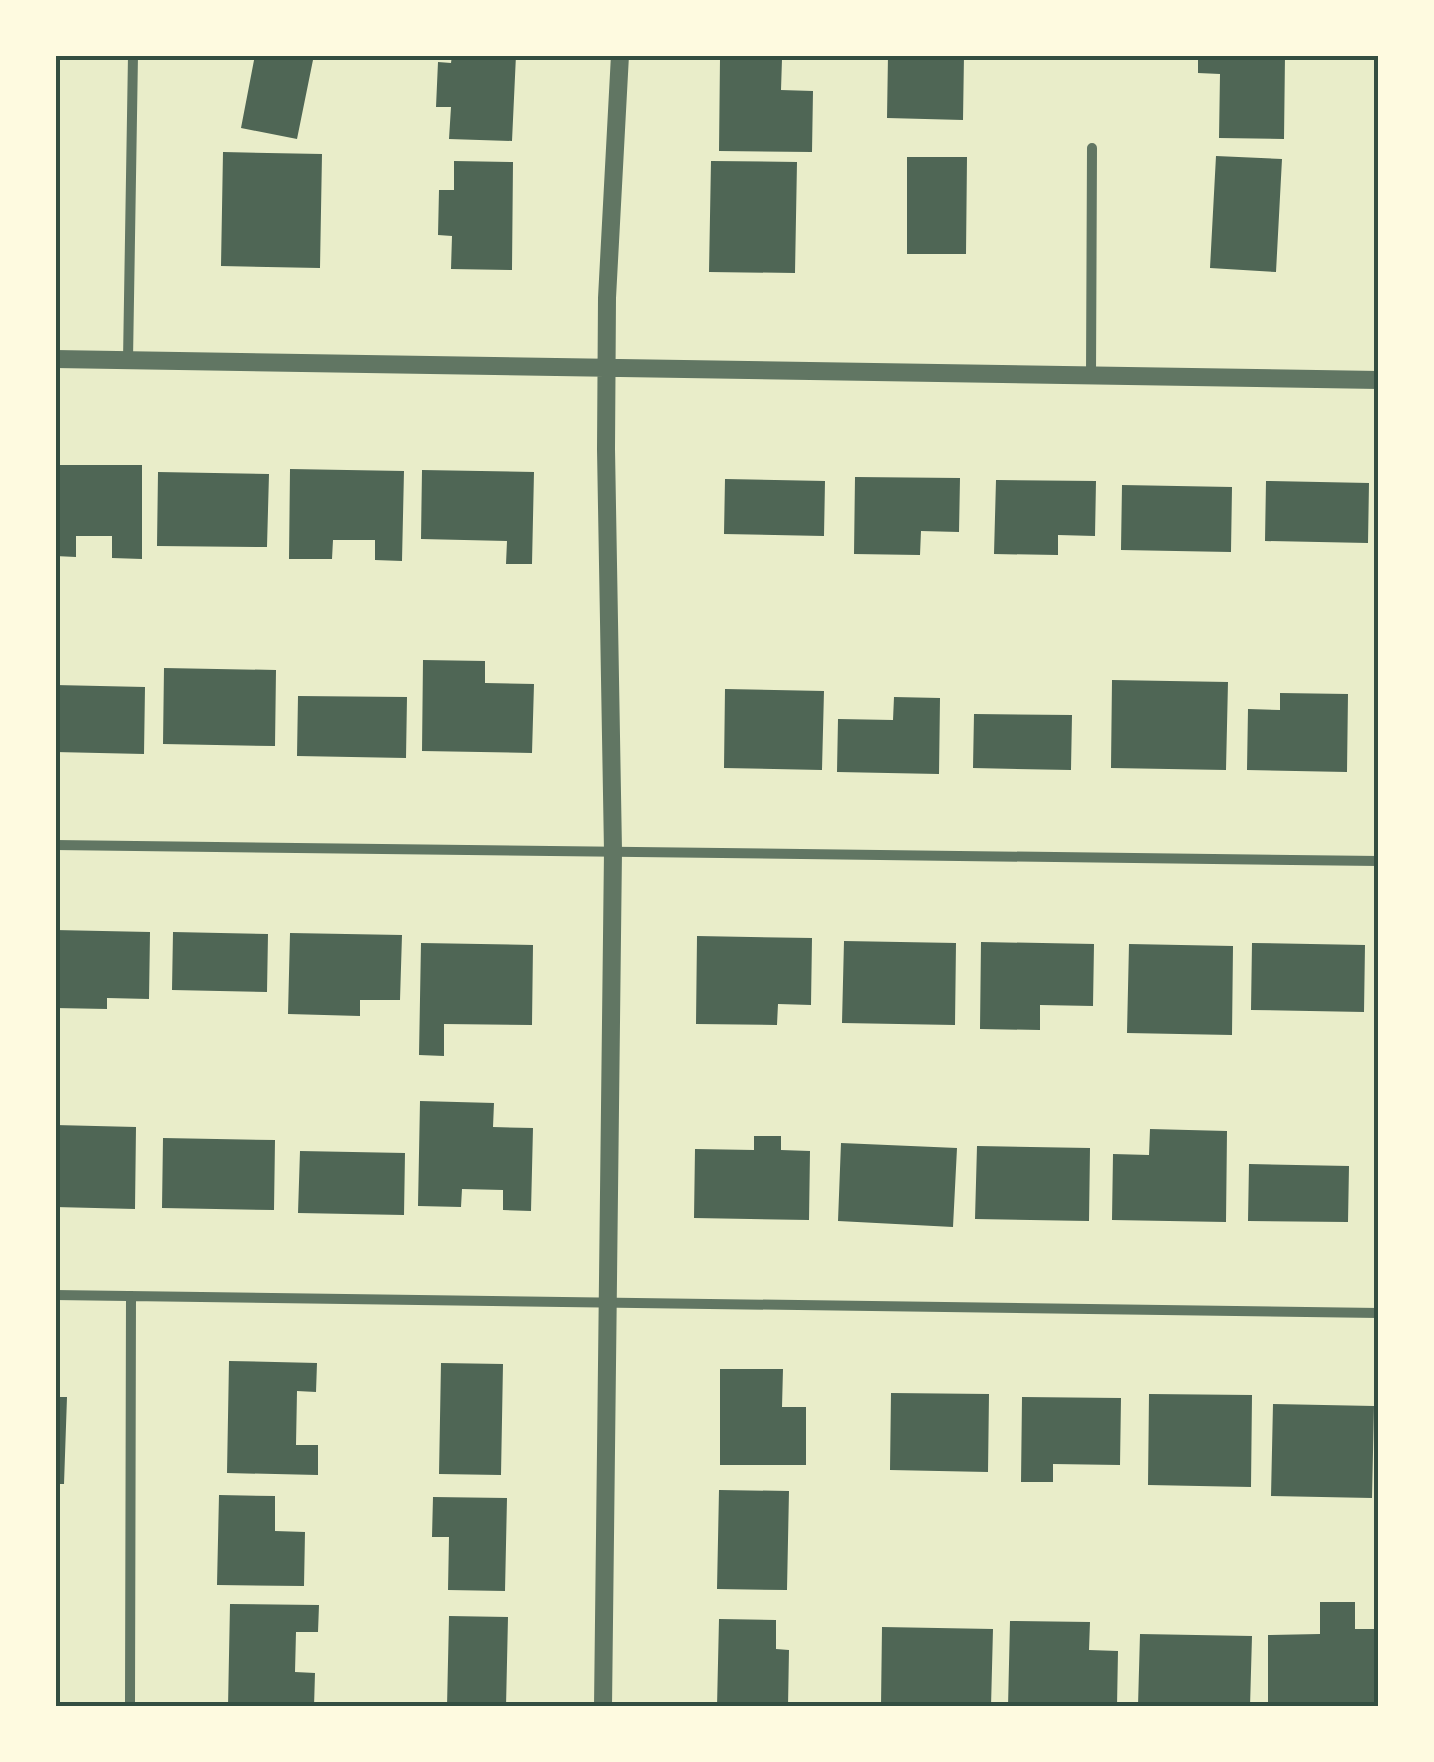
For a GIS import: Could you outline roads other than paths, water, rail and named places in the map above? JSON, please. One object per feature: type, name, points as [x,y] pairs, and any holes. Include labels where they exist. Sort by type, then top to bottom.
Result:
[{"type":"street","points":[[128,360],[133,55]]},
{"type":"street","points":[[603,1707],[613,852],[607,370],[620,55]]},
{"type":"street","points":[[1091,378],[1092,148]]},
{"type":"street","points":[[55,359],[1379,380]]},
{"type":"street","points":[[55,845],[1379,861]]},
{"type":"street","points":[[55,1296],[1379,1313]]},
{"type":"street","points":[[130,1707],[132,1296]]}]
